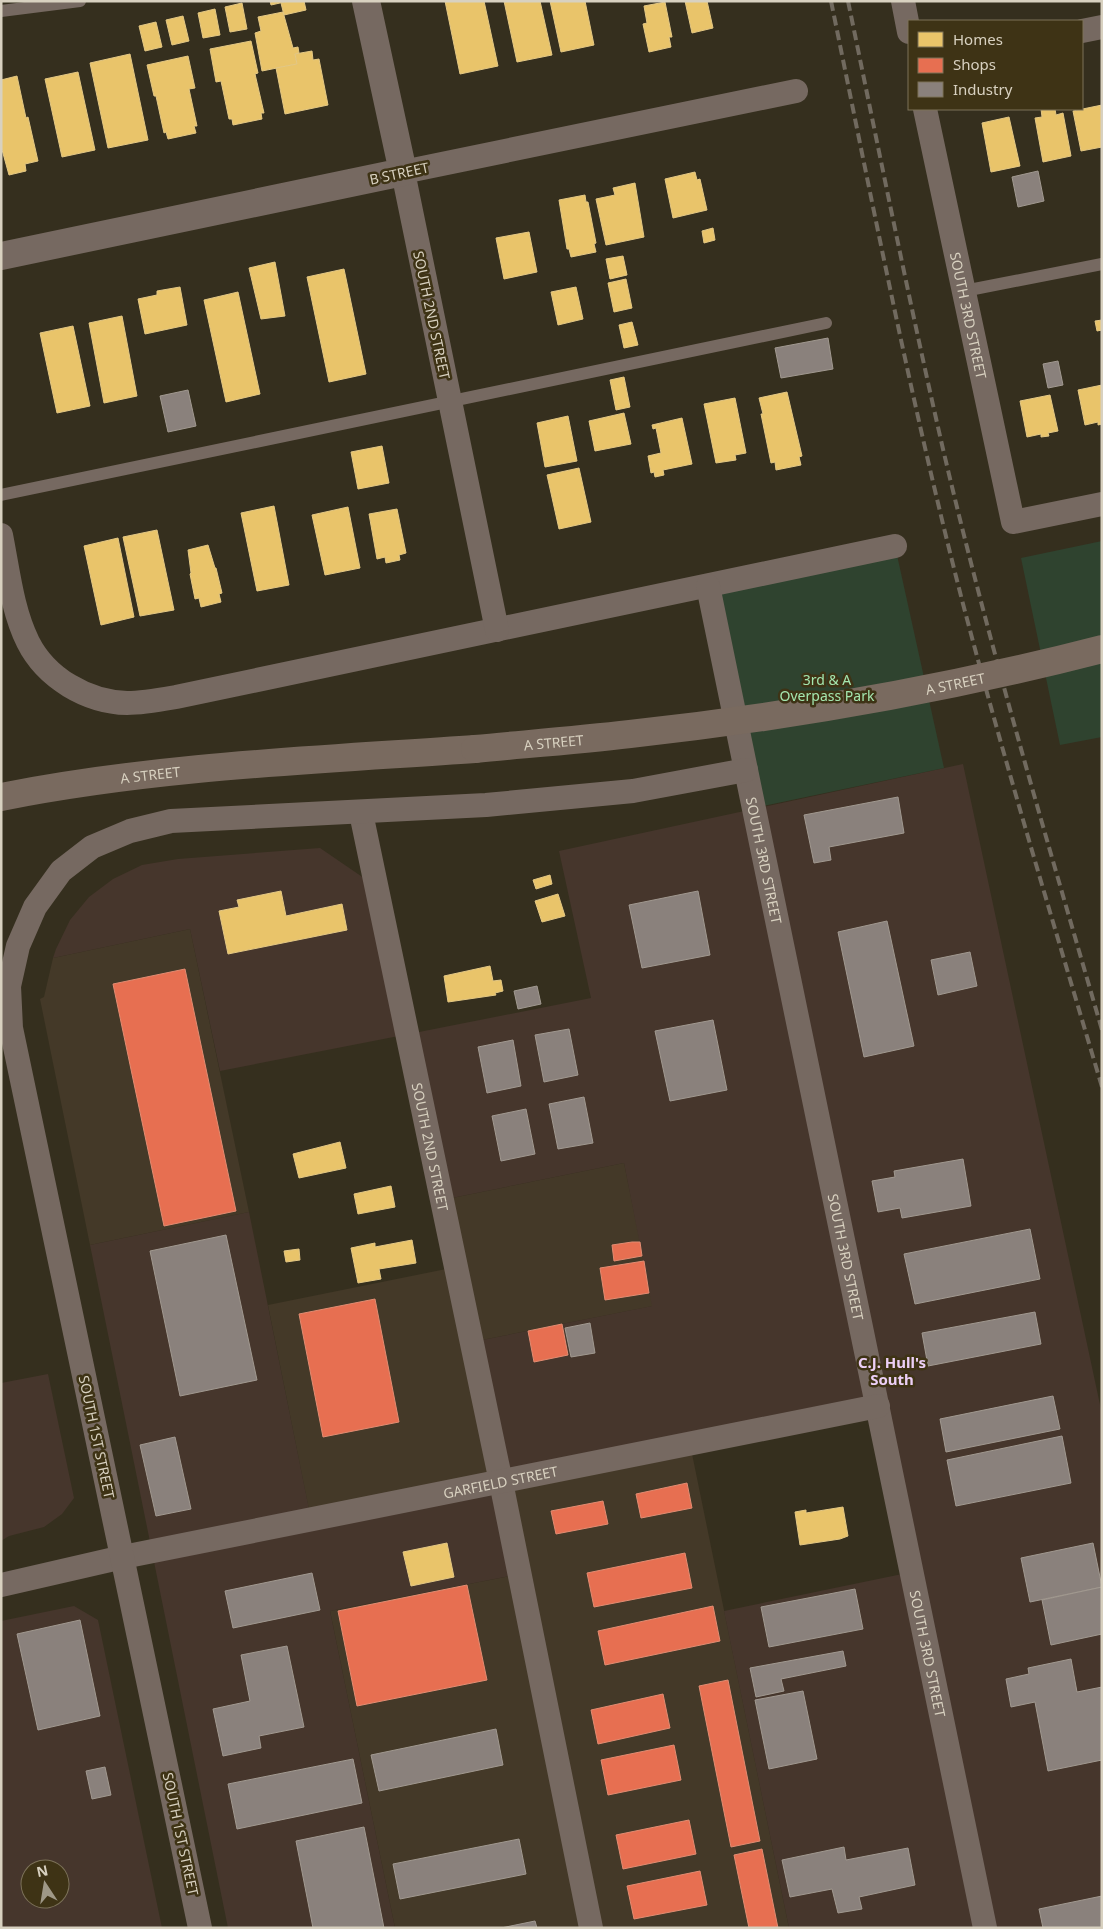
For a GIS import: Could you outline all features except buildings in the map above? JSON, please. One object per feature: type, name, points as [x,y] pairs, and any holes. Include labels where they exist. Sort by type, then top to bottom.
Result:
[{"type":"main road","name":"A STREET","points":[[1,798],[78,783],[161,772],[475,749],[631,734],[794,712],[936,687],[1102,649]]},
{"type":"street","name":"SOUTH 2ND STREET","points":[[366,1],[497,630]]},
{"type":"street","points":[[903,1],[908,27]]},
{"type":"street","points":[[1083,31],[1102,27]]},
{"type":"street","name":"B STREET","points":[[1,256],[796,91]]},
{"type":"street","name":"SOUTH 3RD STREET","points":[[925,110],[1013,522],[1102,504]]},
{"type":"street","points":[[1,535],[22,627],[28,643],[37,656],[57,677],[74,689],[108,701],[143,703],[895,546]]},
{"type":"street","name":"SOUTH 3RD STREET","points":[[708,586],[985,1928]]},
{"type":"street","points":[[361,813],[486,805],[633,791],[746,770]]},
{"type":"street","name":"SOUTH 2ND STREET","points":[[361,813],[502,1482],[591,1928]]},
{"type":"street","name":"SOUTH 1ST STREET","points":[[200,1928],[11,1028],[10,986],[18,946],[35,907],[61,871],[92,847],[130,831],[171,821],[361,813]]},
{"type":"street","name":"GARFIELD STREET","points":[[1,1585],[123,1557],[878,1406]]},
{"type":"lane","points":[[1,11],[80,1]]},
{"type":"lane","points":[[964,292],[1102,264]]},
{"type":"lane","points":[[1,495],[826,323]]},
{"type":"shaded area","points":[[963,764],[1102,1414],[1102,1928],[789,1928],[724,1611],[912,1572],[878,1407],[502,1482],[520,1574],[330,1611],[395,1928],[228,1928],[90,1245],[249,1212],[311,1519],[501,1482],[472,1342],[652,1306],[624,1163],[442,1200],[409,1034],[591,998],[559,851]]},
{"type":"shaded area","points":[[320,848],[377,887],[409,1034],[220,1071],[190,929],[53,958],[70,920],[89,897],[113,879],[142,865],[178,859]]},
{"type":"shaded area","points":[[190,929],[249,1212],[90,1245],[40,999],[44,997],[53,958]]},
{"type":"shaded area","points":[[624,1163],[653,1306],[472,1342],[690,1444],[789,1928],[395,1928],[330,1611],[520,1574],[311,1520],[268,1305],[456,1267],[442,1200]]},
{"type":"shaded area","points":[[48,1374],[74,1498],[62,1514],[44,1527],[9,1536],[1,1541],[1,1383]]},
{"type":"shaded area","points":[[74,1606],[98,1620],[162,1928],[1,1928],[1,1621]]},
{"type":"green space","points":[[1102,541],[1102,737],[1060,745],[1021,558]]},
{"type":"green space","name":"3rd & A Overpass Park","points":[[895,546],[944,768],[754,808],[708,586]]},
{"type":"railway","points":[[831,1],[893,301],[943,526],[995,722],[1102,1087]]},
{"type":"railway","points":[[848,1],[918,338],[979,595],[1102,1030]]},
{"type":"district","name":"C.J. Hull's South","points":[[892,1370]]}]
